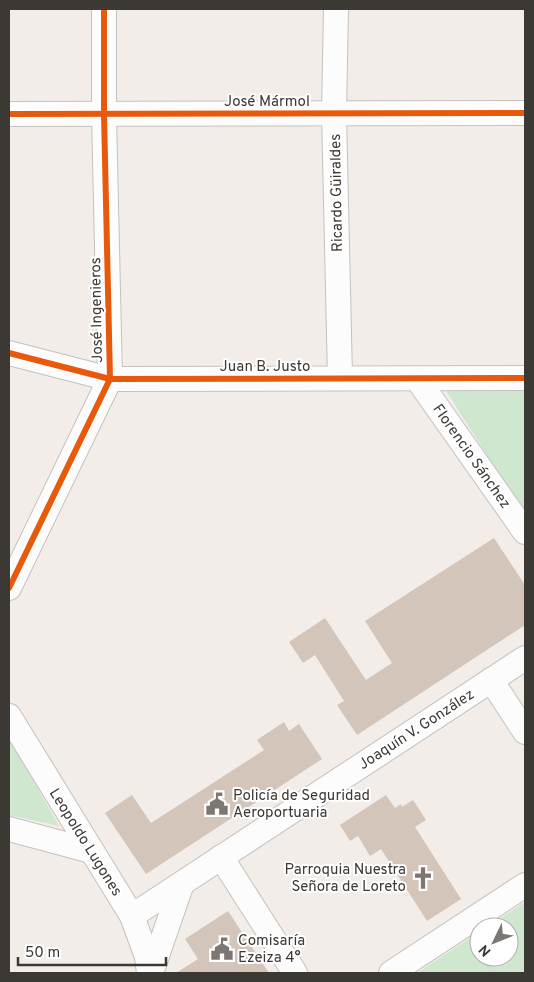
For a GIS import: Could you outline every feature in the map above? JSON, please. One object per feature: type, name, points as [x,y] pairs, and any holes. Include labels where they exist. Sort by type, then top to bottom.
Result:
[{"type":"street","name":"José Ingenieros","points":[[9,588],[110,379],[104,115],[104,9]]},
{"type":"street","name":"Ricardo Güiraldes","points":[[336,9],[334,113],[340,378]]},
{"type":"street","name":"José Mármol","points":[[9,114],[525,113]]},
{"type":"street","name":"Juan B. Justo","points":[[9,353],[110,379],[340,378],[418,380],[525,378]]},
{"type":"street","name":"Florencio Sánchez","points":[[418,380],[525,532]]},
{"type":"street","name":"Joaquín V. González","points":[[132,916],[181,886],[221,857],[525,658]]},
{"type":"street","points":[[491,680],[525,732]]},
{"type":"street","name":"Leopoldo Lugones","points":[[9,716],[132,916],[147,957],[150,973]]},
{"type":"street","points":[[9,829],[91,852]]},
{"type":"street","points":[[221,857],[295,973]]},
{"type":"street","points":[[391,973],[525,885]]},
{"type":"street","name":"Leopoldo Lugones","points":[[150,973],[181,886]]},
{"type":"path","points":[[486,973],[492,972],[525,947]]},
{"type":"green space","points":[[443,386],[525,388],[525,515]]},
{"type":"green space","points":[[9,737],[59,826],[9,815]]},
{"type":"green space","points":[[525,902],[525,973],[417,973],[469,939],[469,967],[519,967],[519,917],[502,917]]},
{"type":"building","points":[[494,538],[525,585],[525,625],[357,735],[337,705],[344,701],[315,655],[303,663],[289,642],[325,618],[366,680],[392,663],[365,621]]},
{"type":"building","name":"Policía de Seguridad Aeroportuaria","points":[[284,722],[289,731],[299,724],[322,759],[146,874],[105,813],[132,795],[151,823],[264,750],[257,740]]},
{"type":"building","name":"Parroquia Nuestra Señora de Loreto","points":[[386,795],[395,808],[401,804],[402,807],[413,800],[426,820],[415,827],[461,899],[427,921],[381,849],[370,856],[358,836],[350,841],[340,825]]},
{"type":"building","name":"Comisaría Ezeiza 4°","points":[[228,911],[269,973],[176,973],[198,959],[185,939]]},
{"type":"cycle path","points":[[9,588],[110,379],[104,115],[104,9]]},
{"type":"cycle path","points":[[9,114],[525,113]]},
{"type":"cycle path","points":[[9,353],[110,379],[525,378]]},
{"type":"place","name":"Policía de Seguridad Aeroportuaria","points":[[217,804]]},
{"type":"place","name":"Parroquia Nuestra Señora de Loreto","points":[[423,878]]},
{"type":"place","name":"Comisaría Ezeiza 4°","points":[[222,949]]}]
